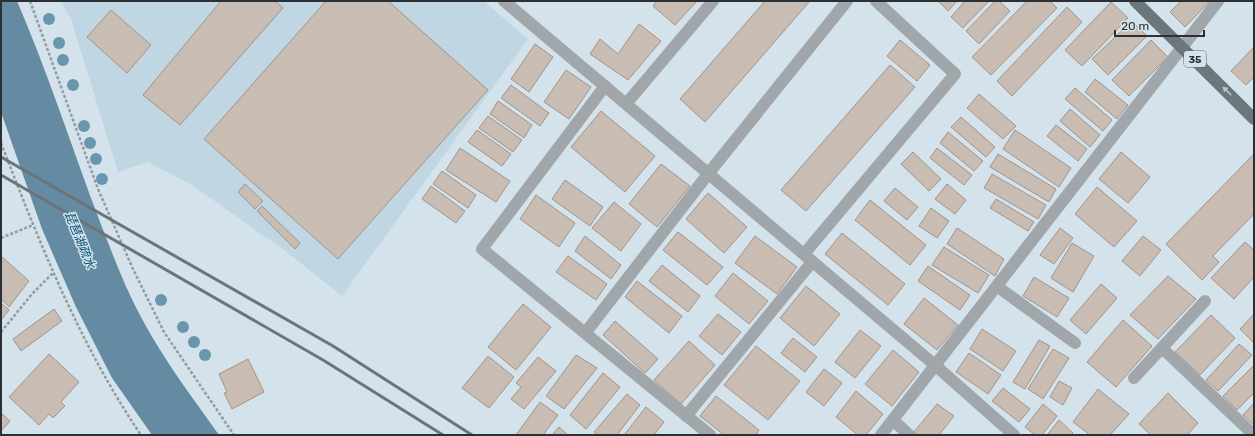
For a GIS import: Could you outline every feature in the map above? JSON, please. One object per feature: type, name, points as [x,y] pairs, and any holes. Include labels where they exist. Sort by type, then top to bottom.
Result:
[{"type":"main road","name":"35","points":[[1135,1],[1254,119]]},
{"type":"street","points":[[504,1],[936,366],[1014,435]]},
{"type":"street","points":[[626,104],[713,1]]},
{"type":"street","points":[[586,332],[708,174],[847,1]]},
{"type":"street","points":[[686,416],[808,258],[955,74],[876,1]]},
{"type":"street","points":[[881,435],[998,287],[1218,1]]},
{"type":"street","points":[[605,86],[482,249],[586,332],[710,435]]},
{"type":"street","points":[[998,287],[1075,343]]},
{"type":"street","points":[[1134,378],[1205,301]]},
{"type":"street","points":[[1162,348],[1254,435]]},
{"type":"street","points":[[893,420],[909,435]]},
{"type":"path","points":[[30,1],[98,189],[133,268],[164,332],[234,435]]},
{"type":"path","points":[[1,143],[53,273],[98,367],[141,435]]},
{"type":"path","points":[[1,238],[33,225]]},
{"type":"path","points":[[1,332],[32,294],[53,273]]},
{"type":"shaded area","points":[[61,1],[484,1],[528,39],[342,296],[288,253],[192,185],[148,162],[118,172],[71,19]]},
{"type":"water","name":"琵琶湖疏水","points":[[1,1],[17,1],[50,83],[100,222],[136,307],[169,364],[219,435],[152,435],[112,378],[76,307],[42,229],[1,112]]},
{"type":"building","points":[[221,1],[275,1],[283,8],[180,125],[143,95]]},
{"type":"building","points":[[326,1],[388,1],[488,90],[338,259],[204,139]]},
{"type":"building","points":[[657,1],[697,1],[675,25],[653,6]]},
{"type":"building","points":[[765,1],[810,1],[705,122],[680,99]]},
{"type":"building","points":[[938,1],[957,1],[948,11]]},
{"type":"building","points":[[965,1],[989,1],[963,28],[951,17]]},
{"type":"building","points":[[995,1],[999,1],[1010,11],[979,44],[966,31]]},
{"type":"building","points":[[1027,1],[1050,1],[1057,8],[991,75],[972,57]]},
{"type":"building","points":[[1181,1],[1209,2],[1185,27],[1170,12]]},
{"type":"building","points":[[1111,2],[1128,18],[1082,66],[1065,50]]},
{"type":"building","points":[[1067,7],[1082,22],[1012,96],[997,81]]},
{"type":"building","points":[[111,10],[151,45],[127,73],[87,37]]},
{"type":"building","points":[[1132,21],[1147,36],[1108,75],[1092,59]]},
{"type":"building","points":[[639,24],[661,41],[628,80],[590,54],[600,39],[618,54]]},
{"type":"building","points":[[900,40],[930,65],[917,81],[887,56]]},
{"type":"building","points":[[1151,40],[1168,57],[1129,96],[1112,80]]},
{"type":"building","points":[[535,44],[553,57],[529,92],[511,79]]},
{"type":"building","points":[[1254,47],[1254,77],[1246,85],[1231,71]]},
{"type":"building","points":[[890,65],[915,87],[806,211],[781,190]]},
{"type":"building","points":[[566,70],[591,87],[569,119],[544,102]]},
{"type":"building","points":[[1095,79],[1128,105],[1117,119],[1085,92]]},
{"type":"building","points":[[511,85],[549,113],[540,126],[501,98]]},
{"type":"building","points":[[1075,88],[1112,120],[1103,131],[1065,99]]},
{"type":"building","points":[[979,94],[1016,126],[1003,139],[967,108]]},
{"type":"building","points":[[498,101],[532,125],[524,138],[490,114]]},
{"type":"building","points":[[1070,109],[1100,135],[1090,147],[1060,121]]},
{"type":"building","points":[[601,111],[655,156],[625,192],[571,147]]},
{"type":"building","points":[[488,116],[522,140],[513,152],[479,128]]},
{"type":"building","points":[[961,117],[995,147],[986,157],[951,127]]},
{"type":"building","points":[[1056,125],[1087,149],[1078,161],[1047,136]]},
{"type":"building","points":[[477,130],[511,154],[502,166],[468,142]]},
{"type":"building","points":[[1015,130],[1071,168],[1059,187],[1003,149]]},
{"type":"building","points":[[948,132],[983,161],[974,171],[940,143]]},
{"type":"building","points":[[460,148],[510,181],[496,202],[446,170]]},
{"type":"building","points":[[937,148],[972,175],[964,185],[930,158]]},
{"type":"building","points":[[913,152],[941,179],[929,191],[901,164]]},
{"type":"building","points":[[1121,152],[1150,177],[1128,203],[1099,179]]},
{"type":"building","points":[[998,154],[1056,189],[1049,202],[990,167]]},
{"type":"building","points":[[1254,154],[1254,214],[1213,256],[1219,262],[1202,280],[1166,244]]},
{"type":"building","points":[[661,164],[690,186],[657,227],[629,204]]},
{"type":"building","points":[[442,171],[476,195],[468,208],[433,184]]},
{"type":"building","points":[[992,174],[1046,205],[1038,219],[984,188]]},
{"type":"building","points":[[565,180],[603,207],[590,226],[552,199]]},
{"type":"building","points":[[245,184],[263,201],[255,209],[238,192]]},
{"type":"building","points":[[947,184],[966,200],[955,214],[935,199]]},
{"type":"building","points":[[431,186],[465,211],[456,223],[422,199]]},
{"type":"building","points":[[1097,187],[1137,221],[1114,247],[1075,214]]},
{"type":"building","points":[[895,188],[918,207],[907,220],[884,201]]},
{"type":"building","points":[[708,193],[747,227],[724,253],[686,219]]},
{"type":"building","points":[[536,195],[575,223],[559,247],[520,219]]},
{"type":"building","points":[[996,199],[1034,222],[1028,231],[990,208]]},
{"type":"building","points":[[870,200],[926,245],[910,265],[855,220]]},
{"type":"building","points":[[614,202],[641,224],[621,251],[592,228]]},
{"type":"building","points":[[262,206],[300,243],[295,249],[257,211]]},
{"type":"building","points":[[931,208],[949,221],[937,238],[919,226]]},
{"type":"building","points":[[957,228],[1004,259],[995,276],[947,244]]},
{"type":"building","points":[[1060,228],[1073,238],[1054,264],[1040,255]]},
{"type":"building","points":[[678,232],[723,267],[707,285],[663,250]]},
{"type":"building","points":[[842,233],[905,284],[888,305],[825,254]]},
{"type":"building","points":[[585,236],[621,265],[611,279],[575,251]]},
{"type":"building","points":[[755,236],[797,267],[777,294],[735,263]]},
{"type":"building","points":[[1143,236],[1161,250],[1140,276],[1122,261]]},
{"type":"building","points":[[1245,242],[1254,250],[1254,277],[1234,299],[1211,278]]},
{"type":"building","points":[[1072,243],[1094,256],[1073,292],[1051,278]]},
{"type":"building","points":[[944,247],[989,275],[978,293],[932,265]]},
{"type":"building","points":[[1,256],[29,281],[9,307],[1,299]]},
{"type":"building","points":[[568,256],[607,284],[596,300],[556,272]]},
{"type":"building","points":[[662,265],[700,296],[688,312],[649,281]]},
{"type":"building","points":[[928,266],[970,295],[960,310],[918,281]]},
{"type":"building","points":[[733,273],[768,301],[749,324],[715,296]]},
{"type":"building","points":[[1168,276],[1196,299],[1158,339],[1130,315]]},
{"type":"building","points":[[1034,277],[1069,298],[1057,317],[1023,296]]},
{"type":"building","points":[[637,281],[682,316],[669,333],[625,297]]},
{"type":"building","points":[[1101,284],[1117,298],[1086,334],[1070,320]]},
{"type":"building","points":[[806,286],[840,314],[814,346],[780,318]]},
{"type":"building","points":[[924,298],[958,325],[937,350],[904,324]]},
{"type":"building","points":[[1,303],[9,310],[1,320]]},
{"type":"building","points":[[523,304],[551,327],[516,370],[488,347]]},
{"type":"building","points":[[54,309],[62,321],[21,351],[13,339]]},
{"type":"building","points":[[718,314],[741,332],[722,355],[699,336]]},
{"type":"building","points":[[1254,314],[1254,343],[1240,329]]},
{"type":"building","points":[[1211,315],[1235,338],[1200,375],[1175,352]]},
{"type":"building","points":[[1123,320],[1152,346],[1116,387],[1087,362]]},
{"type":"building","points":[[615,321],[658,359],[645,373],[603,335]]},
{"type":"building","points":[[982,329],[1016,351],[1003,371],[970,349]]},
{"type":"building","points":[[860,330],[881,346],[855,378],[835,362]]},
{"type":"building","points":[[793,338],[817,357],[805,372],[781,353]]},
{"type":"building","points":[[1039,340],[1050,346],[1025,389],[1013,382]]},
{"type":"building","points":[[689,341],[715,365],[681,404],[654,380]]},
{"type":"building","points":[[1239,344],[1252,355],[1218,391],[1206,380]]},
{"type":"building","points":[[756,346],[800,381],[768,420],[724,385]]},
{"type":"building","points":[[1053,349],[1069,358],[1043,399],[1028,389]]},
{"type":"building","points":[[893,350],[919,372],[892,406],[865,384]]},
{"type":"building","points":[[969,353],[1001,375],[988,394],[956,372]]},
{"type":"building","points":[[49,354],[79,382],[61,402],[65,406],[53,418],[49,414],[39,425],[9,397]]},
{"type":"building","points":[[576,355],[597,368],[564,409],[546,396]]},
{"type":"building","points":[[488,356],[514,377],[489,408],[462,388]]},
{"type":"building","points":[[538,357],[556,371],[524,409],[511,399],[521,387],[516,383]]},
{"type":"building","points":[[248,359],[264,392],[232,409],[224,393],[227,392],[219,374]]},
{"type":"building","points":[[1254,365],[1254,393],[1237,410],[1223,396]]},
{"type":"building","points":[[824,369],[842,383],[824,406],[806,392]]},
{"type":"building","points":[[603,373],[620,387],[586,429],[570,415]]},
{"type":"building","points":[[1059,381],[1072,388],[1063,405],[1050,397]]},
{"type":"building","points":[[1003,388],[1030,409],[1019,422],[992,401]]},
{"type":"building","points":[[1098,389],[1129,414],[1110,435],[1090,435],[1073,422]]},
{"type":"building","points":[[856,391],[883,414],[866,435],[858,435],[836,417]]},
{"type":"building","points":[[1168,393],[1198,423],[1187,435],[1151,435],[1139,424]]},
{"type":"building","points":[[627,394],[640,405],[617,435],[598,435],[594,432]]},
{"type":"building","points":[[716,396],[759,430],[756,435],[724,435],[700,416]]},
{"type":"building","points":[[540,402],[558,415],[543,435],[516,435]]},
{"type":"building","points":[[1254,403],[1254,425],[1243,415]]},
{"type":"building","points":[[937,404],[954,416],[939,435],[917,435],[914,432]]},
{"type":"building","points":[[1043,404],[1057,416],[1042,435],[1035,435],[1025,427]]},
{"type":"building","points":[[646,407],[664,422],[654,435],[624,435]]},
{"type":"building","points":[[1,413],[10,421],[1,431]]},
{"type":"building","points":[[1059,420],[1073,433],[1071,435],[1047,435]]},
{"type":"building","points":[[559,427],[568,435],[552,435]]},
{"type":"railway","points":[[1,157],[333,346],[472,435]]},
{"type":"railway","points":[[1,175],[323,360],[443,435]]}]
